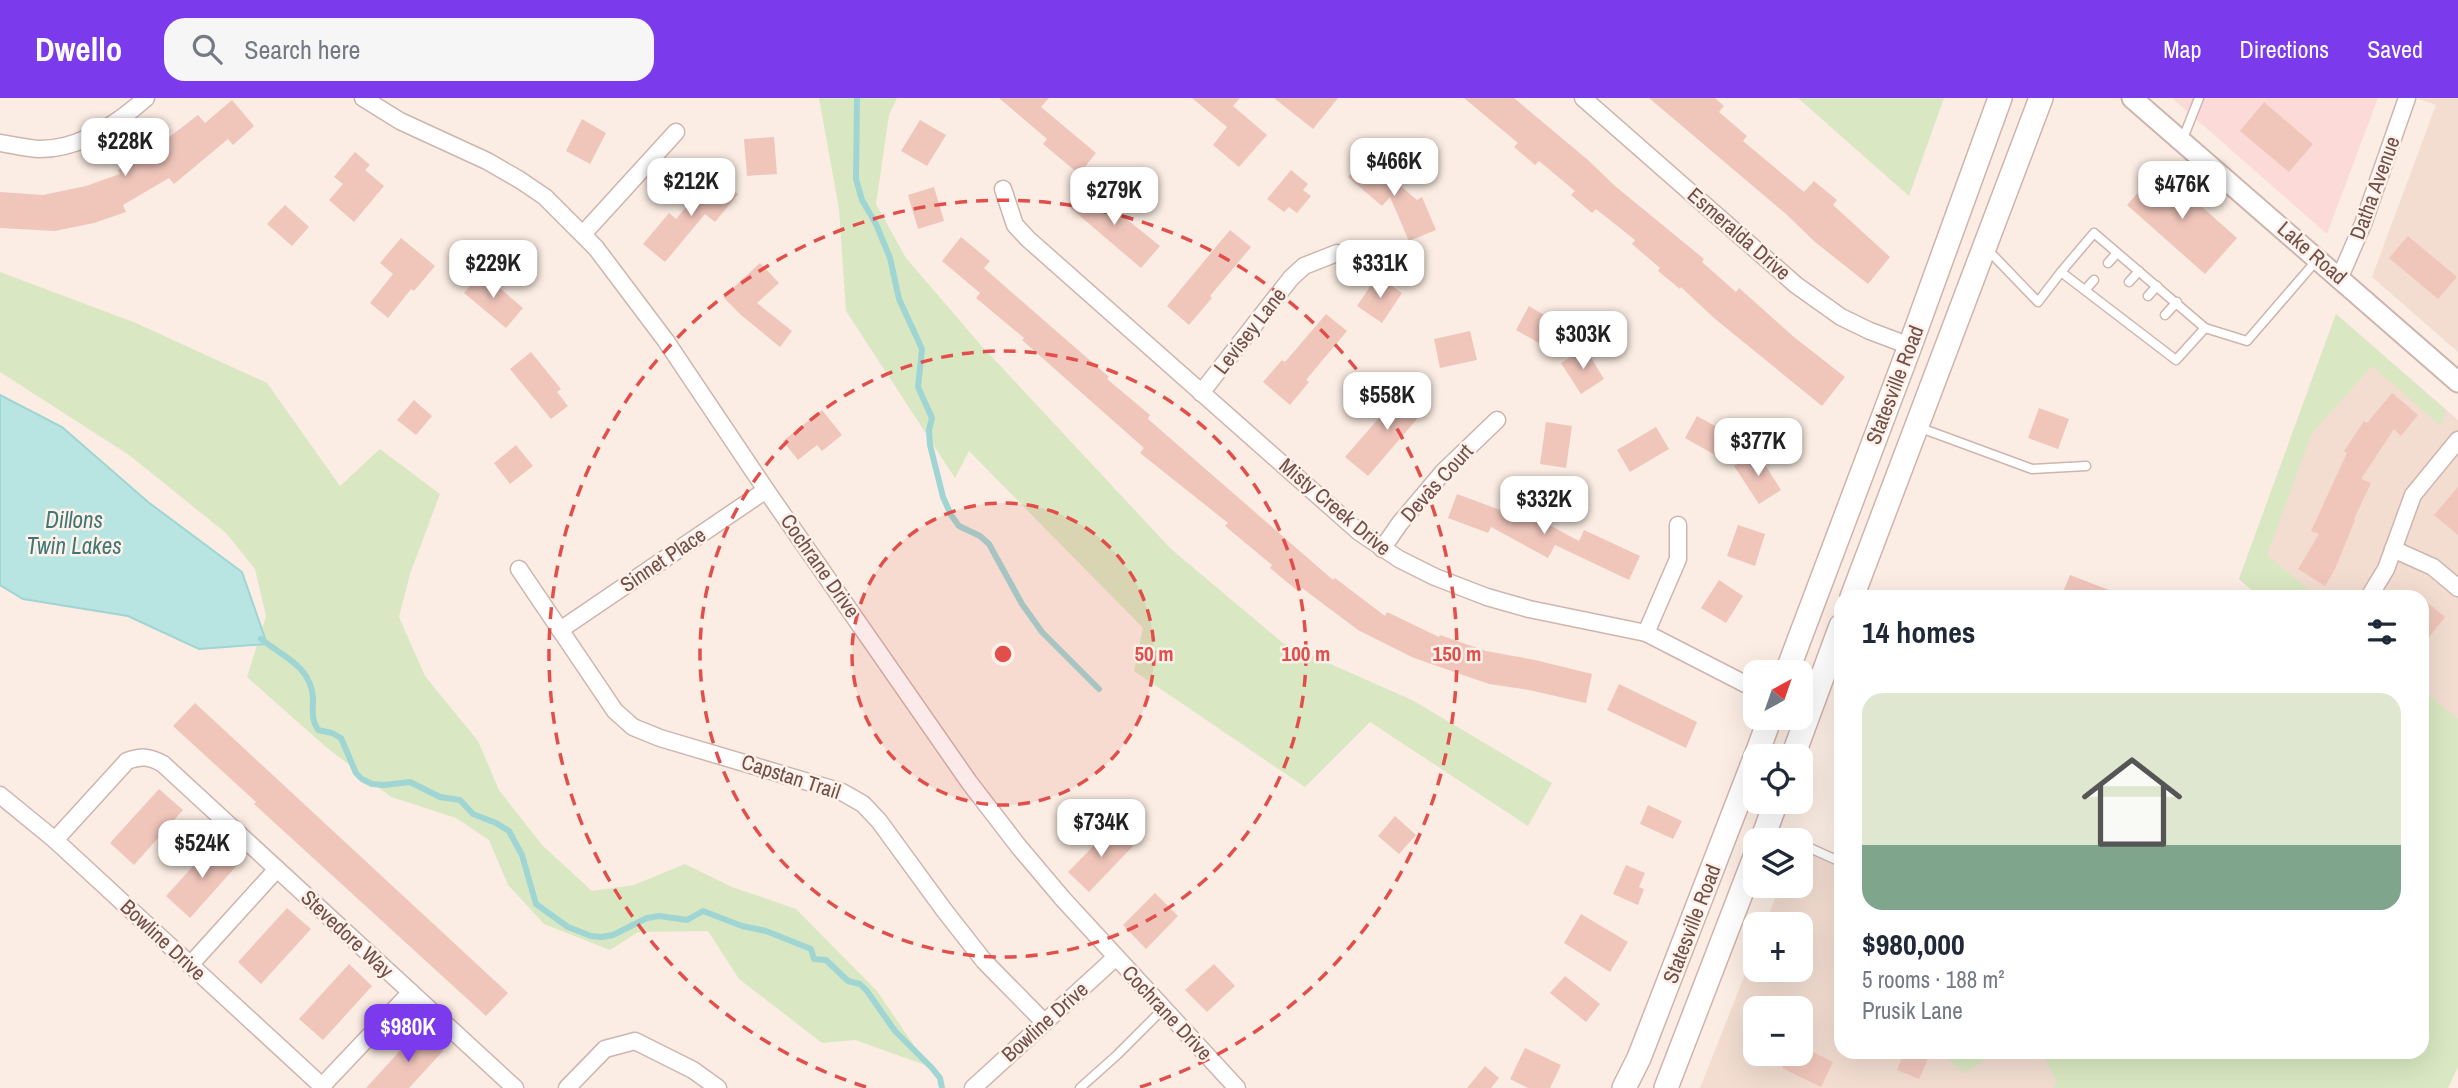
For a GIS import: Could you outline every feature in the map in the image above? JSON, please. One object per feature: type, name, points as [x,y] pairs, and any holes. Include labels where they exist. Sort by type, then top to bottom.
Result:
[{"type":"main road","name":"Statesville Road","points":[[1792,660],[2000,98]]},
{"type":"main road","name":"Statesville Road","points":[[1855,590],[2040,98]]},
{"type":"main road","points":[[1797,744],[1834,645]]},
{"type":"main road","name":"Statesville Road","points":[[1624,1088],[1648,1034],[1743,790]]},
{"type":"main road","name":"Statesville Road","points":[[1666,1088],[1743,888]]},
{"type":"street","points":[[0,143],[38,149],[63,147],[93,135],[127,115],[146,98]]},
{"type":"street","name":"Cochrane Drive","points":[[363,98],[400,121],[487,161],[520,180],[545,197],[583,234],[646,312],[969,782],[1027,857],[1237,1088]]},
{"type":"street","name":"Esmeralda Drive","points":[[1583,98],[1796,285],[1841,317],[1910,346]]},
{"type":"street","name":"Lake Road","points":[[2132,98],[2458,382]]},
{"type":"street","name":"Datha Avenue","points":[[2340,277],[2363,224],[2407,98]]},
{"type":"street","points":[[583,234],[676,132]]},
{"type":"street","name":"Misty Creek Drive","points":[[1003,189],[1016,225],[1028,239],[1359,532],[1382,549],[1435,577],[1487,597],[1646,634],[1743,683]]},
{"type":"street","name":"Levisey Lane","points":[[1201,393],[1291,278],[1304,265],[1337,253]]},
{"type":"street","name":"Devas Court","points":[[1382,549],[1444,471],[1497,420]]},
{"type":"street","points":[[2373,590],[2386,569],[2413,495],[2458,440]]},
{"type":"street","name":"Sinnet Place","points":[[560,630],[766,490]]},
{"type":"street","points":[[1646,634],[1678,559],[1678,525]]},
{"type":"street","points":[[2393,549],[2433,567],[2458,588]]},
{"type":"street","name":"Capstan Trail","points":[[519,569],[615,711],[633,727],[842,792],[863,804],[879,821],[984,961],[1044,1022]]},
{"type":"street","name":"Stevedore Way","points":[[55,840],[127,761],[152,757],[163,764],[515,1088]]},
{"type":"street","name":"Bowline Drive","points":[[0,795],[55,840],[323,1087]]},
{"type":"street","points":[[190,965],[277,869]]},
{"type":"street","name":"Bowline Drive","points":[[973,1088],[1116,957]]},
{"type":"street","points":[[323,1087],[411,992]]},
{"type":"street","points":[[567,1088],[605,1049],[635,1041],[693,1070],[718,1088]]},
{"type":"lane","points":[[2182,141],[2199,98]]},
{"type":"lane","points":[[1985,247],[2038,302],[2094,233],[2205,328],[2247,341],[2318,258]]},
{"type":"lane","points":[[2108,262],[2117,253]]},
{"type":"lane","points":[[2129,282],[2139,271]]},
{"type":"lane","points":[[2061,272],[2126,322],[2150,334],[2176,360],[2205,328]]},
{"type":"lane","points":[[2085,290],[2094,280]]},
{"type":"lane","points":[[2148,296],[2157,286]]},
{"type":"lane","points":[[2107,308],[2114,299]]},
{"type":"lane","points":[[2165,315],[2177,302]]},
{"type":"lane","points":[[2126,322],[2133,314]]},
{"type":"lane","points":[[1915,426],[2032,469],[2086,466]]},
{"type":"lane","points":[[1813,849],[1834,859]]},
{"type":"lane","points":[[1080,1088],[1164,1008]]},
{"type":"shaded area","points":[[2172,98],[2378,98],[2327,234]]},
{"type":"shaded area","points":[[2416,98],[2458,98],[2458,352],[2372,277],[2436,105]]},
{"type":"shaded area","points":[[2336,314],[2458,420],[2458,761],[2429,737],[2429,590],[2252,590],[2239,579]]},
{"type":"shaded area","points":[[1813,853],[1834,863],[1834,1059],[2276,1059],[2341,1088],[1700,1088],[1743,979],[1743,982],[1813,982],[1813,912],[1770,912],[1775,898],[1813,898]]},
{"type":"green space","points":[[819,98],[897,98],[889,115],[876,204],[906,258],[979,343],[1171,549],[1283,643],[1412,700],[1552,783],[1528,826],[1370,722],[1305,787],[1134,671],[1143,628],[969,451],[955,478],[846,311],[839,209]]},
{"type":"green space","points":[[1798,98],[1944,98],[1909,196]]},
{"type":"green space","points":[[0,272],[136,323],[267,383],[340,486],[380,449],[440,494],[410,574],[399,617],[425,676],[478,741],[499,790],[542,845],[592,891],[634,885],[685,864],[732,887],[796,909],[877,991],[928,1066],[855,1040],[822,1043],[739,979],[708,931],[638,932],[610,950],[544,924],[508,885],[489,840],[456,818],[391,797],[326,747],[247,677],[266,616],[255,569],[226,533],[129,455],[0,372]]},
{"type":"green space","points":[[2336,314],[2446,410],[2441,426],[2372,366],[2312,433],[2267,555],[2310,590],[2252,590],[2239,579]]},
{"type":"green space","points":[[2429,696],[2458,719],[2458,1067],[2448,1088],[2054,1088],[2056,1081],[2045,1059],[2429,1059]]},
{"type":"green space","points":[[1949,1059],[1985,1059],[1982,1062],[1964,1073]]},
{"type":"water","name":"Dillons Twin Lakes","points":[[0,395],[62,427],[148,502],[242,572],[267,644],[199,649],[128,616],[23,599],[0,585]]},
{"type":"building","points":[[999,98],[1049,98],[1041,107],[1096,153],[1079,174],[1043,144],[1047,139]]},
{"type":"building","points":[[1192,98],[1240,98],[1233,106],[1267,135],[1239,167],[1213,145],[1227,127]]},
{"type":"building","points":[[1274,98],[1338,98],[1313,129]]},
{"type":"building","points":[[1464,98],[1514,98],[1704,259],[1702,262],[1736,292],[1739,288],[1794,337],[1845,377],[1822,406],[1714,318],[1681,287],[1680,289],[1658,271],[1660,268],[1632,244],[1635,240],[1596,209],[1592,213],[1571,195],[1575,191],[1539,161],[1535,165],[1514,147],[1518,143]]},
{"type":"building","points":[[1649,98],[1715,98],[1724,106],[1719,112],[1747,136],[1743,141],[1804,192],[1814,181],[1837,200],[1833,205],[1890,257],[1868,284],[1815,242],[1786,214]]},
{"type":"building","points":[[232,100],[254,126],[233,145],[228,139],[174,184],[169,178],[123,205],[126,212],[94,223],[55,231],[0,228],[0,192],[43,195],[86,186],[120,174],[118,170],[155,148],[198,115],[205,123]]},
{"type":"building","points":[[2264,102],[2313,144],[2289,172],[2240,131]]},
{"type":"building","points":[[582,119],[606,133],[590,164],[566,151]]},
{"type":"building","points":[[920,120],[946,135],[927,166],[901,151]]},
{"type":"building","points":[[774,137],[777,174],[747,176],[744,139]]},
{"type":"building","points":[[355,152],[370,165],[365,170],[384,186],[354,222],[329,200],[343,184],[334,177]]},
{"type":"building","points":[[1365,156],[1417,200],[1422,197],[1436,230],[1409,241],[1390,197],[1382,206],[1348,177]]},
{"type":"building","points":[[2159,169],[2237,238],[2205,274],[2127,205]]},
{"type":"building","points":[[1291,170],[1308,184],[1303,190],[1311,196],[1297,213],[1289,207],[1284,212],[1267,199]]},
{"type":"building","points":[[714,174],[738,194],[715,222],[705,214],[665,262],[643,244],[669,213],[676,219]]},
{"type":"building","points":[[1084,185],[1160,246],[1141,268],[1067,205]]},
{"type":"building","points":[[934,187],[944,221],[918,229],[908,195]]},
{"type":"building","points":[[285,205],[309,227],[292,246],[267,224]]},
{"type":"building","points":[[1230,230],[1251,247],[1189,325],[1167,306]]},
{"type":"building","points":[[2408,236],[2457,277],[2438,299],[2389,258]]},
{"type":"building","points":[[961,237],[990,261],[984,268],[1109,377],[1107,379],[1150,415],[1148,419],[1333,580],[1335,578],[1385,616],[1387,612],[1439,637],[1440,635],[1486,651],[1592,674],[1586,703],[1489,684],[1414,658],[1358,630],[1302,588],[1299,592],[1270,568],[1272,565],[1225,526],[1228,523],[1140,453],[1144,448],[1022,340],[1024,338],[976,298],[980,293],[942,261]]},
{"type":"building","points":[[401,238],[435,266],[414,291],[411,289],[388,318],[370,303],[393,274],[380,263]]},
{"type":"building","points":[[760,263],[779,283],[757,303],[792,331],[780,347],[723,297]]},
{"type":"building","points":[[481,272],[523,308],[506,328],[464,293]]},
{"type":"building","points":[[1377,276],[1402,293],[1382,323],[1357,306]]},
{"type":"building","points":[[1529,306],[1559,324],[1546,347],[1516,330]]},
{"type":"building","points":[[1326,314],[1347,331],[1306,380],[1309,382],[1290,405],[1263,382],[1282,360],[1285,362]]},
{"type":"building","points":[[1470,331],[1477,360],[1440,368],[1434,339]]},
{"type":"building","points":[[1585,348],[1604,379],[1581,394],[1561,363]]},
{"type":"building","points":[[531,352],[561,389],[557,392],[568,406],[551,419],[510,369]]},
{"type":"building","points":[[1406,387],[1428,406],[1368,476],[1345,457]]},
{"type":"building","points":[[2392,393],[2418,415],[2401,436],[2394,429],[2361,479],[2371,483],[2335,569],[2325,586],[2298,569],[2319,534],[2311,531],[2347,453],[2344,451],[2364,421],[2367,423]]},
{"type":"building","points":[[414,400],[432,416],[416,435],[397,420]]},
{"type":"building","points":[[2039,408],[2069,419],[2058,449],[2028,438]]},
{"type":"building","points":[[822,410],[842,435],[822,451],[817,445],[798,460],[783,441]]},
{"type":"building","points":[[1697,416],[1737,438],[1724,460],[1685,438]]},
{"type":"building","points":[[1546,422],[1572,426],[1566,468],[1540,464]]},
{"type":"building","points":[[1656,427],[1669,449],[1630,472],[1617,450]]},
{"type":"building","points":[[516,445],[533,466],[510,484],[494,463]]},
{"type":"building","points":[[1757,452],[1781,490],[1759,504],[1734,466]]},
{"type":"building","points":[[2458,487],[2458,535],[2434,515]]},
{"type":"building","points":[[1457,494],[1519,517],[1523,511],[1579,541],[1584,530],[1640,556],[1629,580],[1555,545],[1548,558],[1491,527],[1488,533],[1448,518]]},
{"type":"building","points":[[1738,525],[1765,534],[1755,566],[1727,556]]},
{"type":"building","points":[[2070,575],[2109,590],[2064,590]]},
{"type":"building","points":[[1719,580],[1743,596],[1726,623],[1701,608]]},
{"type":"building","points":[[2429,604],[2445,617],[2429,637]]},
{"type":"building","points":[[1619,684],[1697,722],[1686,748],[1607,710]]},
{"type":"building","points":[[195,703],[508,993],[486,1016],[254,804],[256,802],[173,726]]},
{"type":"building","points":[[159,789],[183,810],[134,865],[110,843]]},
{"type":"building","points":[[1648,805],[1682,821],[1673,839],[1640,824]]},
{"type":"building","points":[[1395,816],[1416,835],[1399,854],[1378,836]]},
{"type":"building","points":[[1114,825],[1134,845],[1089,892],[1068,872]]},
{"type":"building","points":[[215,842],[239,863],[190,918],[166,896]]},
{"type":"building","points":[[1626,865],[1645,873],[1639,887],[1644,889],[1638,905],[1613,894]]},
{"type":"building","points":[[1155,893],[1178,916],[1146,949],[1123,925]]},
{"type":"building","points":[[287,908],[311,929],[261,984],[238,962]]},
{"type":"building","points":[[1581,914],[1628,942],[1610,972],[1564,943]]},
{"type":"building","points":[[349,964],[372,986],[323,1040],[299,1019]]},
{"type":"building","points":[[1214,964],[1235,986],[1207,1012],[1185,990]]},
{"type":"building","points":[[1565,976],[1600,1004],[1586,1022],[1550,993]]},
{"type":"building","points":[[419,1030],[443,1051],[409,1088],[366,1088]]},
{"type":"building","points":[[1525,1048],[1561,1065],[1550,1088],[1528,1088],[1510,1079]]},
{"type":"building","points":[[1813,1052],[1833,1062],[1821,1087],[1782,1068],[1813,1066]]},
{"type":"building","points":[[1902,1059],[1928,1059],[1919,1079],[1897,1070]]},
{"type":"building","points":[[1485,1066],[1499,1078],[1491,1088],[1467,1088]]},
{"type":"waterway","points":[[857,98],[856,179],[862,200],[876,224],[890,258],[899,299],[922,349],[918,387],[932,418],[929,430],[930,445],[943,497],[959,526],[980,536],[989,544],[1022,604],[1042,632],[1099,689]]},
{"type":"waterway","points":[[261,639],[294,663],[307,678],[318,730],[341,738],[356,773],[362,779],[372,784],[384,785],[410,782],[440,797],[460,800],[473,814],[509,831],[522,855],[536,904],[568,927],[601,937],[613,935],[647,918],[659,916],[687,920],[703,911],[811,949],[814,959],[826,960],[848,981],[860,984],[867,991],[895,1031],[940,1078],[942,1088]]}]
